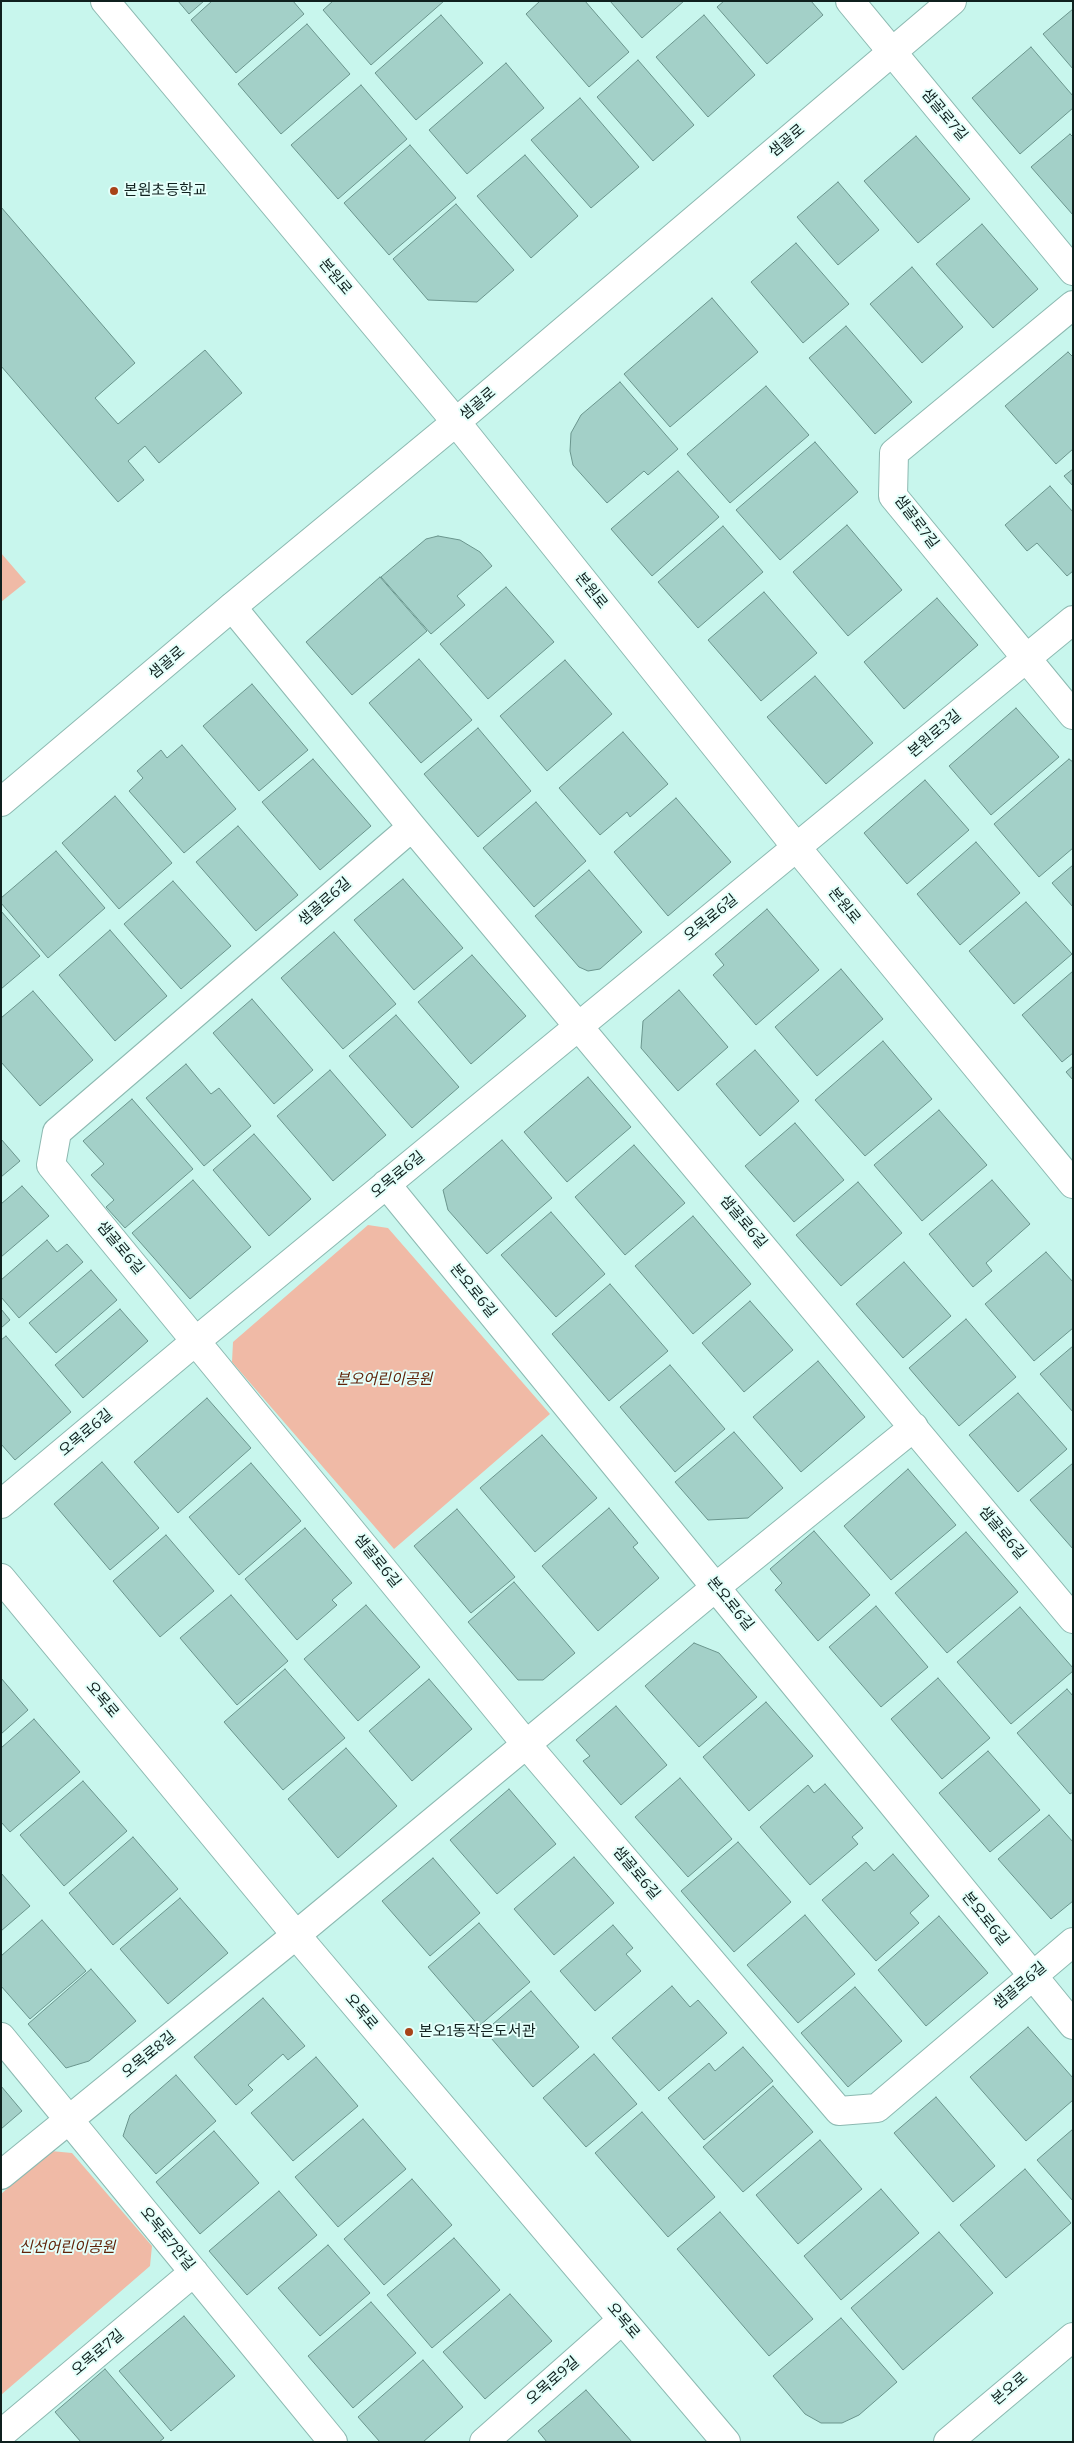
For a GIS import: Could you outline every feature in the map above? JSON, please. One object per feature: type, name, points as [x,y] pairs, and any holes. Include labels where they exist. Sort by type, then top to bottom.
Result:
[{"type":"street","name":"본원로","points":[[105,1],[456,422],[797,848],[1073,1184]]},
{"type":"street","name":"샘골로7길","points":[[850,1],[1073,270]]},
{"type":"street","name":"샘골로","points":[[1,802],[232,607],[456,422],[952,1]]},
{"type":"street","name":"샘골로7길","points":[[1073,305],[894,453],[893,496],[1073,715]]},
{"type":"street","name":"샘골로6길","points":[[232,607],[412,827],[914,1427],[1070,1610]]},
{"type":"street","name":"본원로3길","points":[[797,848],[1073,620]]},
{"type":"street","name":"샘골로6길","points":[[412,827],[57,1132],[51,1165],[526,1744],[839,2111],[877,2108],[1073,1942]]},
{"type":"street","name":"오목로6길","points":[[1,1504],[196,1340],[797,848]]},
{"type":"street","name":"본오로6길","points":[[386,1184],[1073,2025]]},
{"type":"street","name":"오목로8길","points":[[1,2175],[296,1935],[716,1587],[914,1427]]},
{"type":"street","name":"오목로","points":[[1,1578],[296,1935],[726,2442]]},
{"type":"street","name":"오목로7안길","points":[[1,2037],[333,2442]]},
{"type":"street","name":"오목로7길","points":[[1,2434],[194,2272]]},
{"type":"street","name":"오목로9길","points":[[484,2442],[622,2320]]},
{"type":"street","name":"본오로","points":[[948,2442],[1073,2337]]},
{"type":"green space","points":[[1,553],[26,582],[1,602]]},
{"type":"green space","name":"분오어린이공원","points":[[368,1225],[388,1228],[550,1414],[394,1549],[232,1362],[233,1342]]},
{"type":"green space","name":"신선어린이공원","points":[[51,2151],[72,2153],[152,2246],[150,2266],[1,2395],[1,2194]]},
{"type":"building","points":[[178,1],[204,1],[189,14]]},
{"type":"building","points":[[212,1],[293,1],[304,14],[236,73],[191,20]]},
{"type":"building","points":[[333,1],[444,1],[371,65],[323,10]]},
{"type":"building","points":[[540,1],[585,1],[629,52],[589,87],[526,14]]},
{"type":"building","points":[[610,1],[684,1],[642,38]]},
{"type":"building","points":[[724,1],[811,1],[823,15],[767,64],[717,7]]},
{"type":"building","points":[[1073,9],[1073,69],[1043,34]]},
{"type":"building","points":[[441,15],[483,63],[416,120],[375,73]]},
{"type":"building","points":[[704,15],[755,75],[708,117],[656,57]]},
{"type":"building","points":[[307,24],[350,74],[281,134],[238,84]]},
{"type":"building","points":[[1031,47],[1073,96],[1073,108],[1020,154],[972,98]]},
{"type":"building","points":[[638,60],[694,125],[653,161],[597,97]]},
{"type":"building","points":[[506,63],[544,108],[467,174],[429,130]]},
{"type":"building","points":[[361,85],[407,139],[338,199],[291,145]]},
{"type":"building","points":[[580,98],[639,167],[591,208],[531,140]]},
{"type":"building","points":[[1070,134],[1073,137],[1073,215],[1031,167]]},
{"type":"building","points":[[916,136],[970,199],[918,243],[864,181]]},
{"type":"building","points":[[410,145],[456,198],[389,255],[344,203]]},
{"type":"building","points":[[525,155],[578,216],[531,258],[477,196]]},
{"type":"building","points":[[838,182],[879,230],[838,265],[797,217]]},
{"type":"building","points":[[456,204],[514,270],[477,302],[428,300],[393,259]]},
{"type":"building","points":[[1,207],[135,363],[95,398],[118,424],[205,350],[242,393],[159,463],[145,446],[128,461],[144,480],[118,502],[1,366]]},
{"type":"building","points":[[982,224],[1038,289],[993,328],[936,264]]},
{"type":"building","points":[[796,243],[849,304],[803,343],[751,282]]},
{"type":"building","points":[[912,267],[963,327],[922,363],[870,304]]},
{"type":"building","points":[[712,298],[758,352],[670,427],[624,374]]},
{"type":"building","points":[[846,326],[912,402],[875,434],[809,358]]},
{"type":"building","points":[[1068,352],[1073,357],[1073,449],[1056,464],[1005,406]]},
{"type":"building","points":[[620,382],[678,449],[648,475],[644,471],[607,503],[573,465],[570,451],[571,433],[581,415]]},
{"type":"building","points":[[766,386],[809,435],[730,503],[687,454]]},
{"type":"building","points":[[815,442],[858,492],[780,560],[736,510]]},
{"type":"building","points":[[1073,469],[1073,486],[1064,476]]},
{"type":"building","points":[[678,471],[719,517],[652,576],[611,529]]},
{"type":"building","points":[[1050,486],[1073,512],[1073,571],[1067,576],[1037,543],[1027,551],[1005,525]]},
{"type":"building","points":[[847,525],[902,590],[848,636],[793,572]]},
{"type":"building","points":[[723,526],[763,572],[698,628],[658,582]]},
{"type":"building","points":[[438,536],[460,540],[480,552],[492,566],[457,596],[465,605],[431,634],[381,577],[426,539]]},
{"type":"building","points":[[380,577],[427,631],[352,695],[306,642]]},
{"type":"building","points":[[506,587],[554,642],[488,699],[440,644]]},
{"type":"building","points":[[764,592],[817,653],[761,701],[708,640]]},
{"type":"building","points":[[937,598],[978,645],[904,709],[864,662]]},
{"type":"building","points":[[419,659],[472,720],[421,763],[369,703]]},
{"type":"building","points":[[565,660],[612,714],[547,771],[500,716]]},
{"type":"building","points":[[815,676],[873,743],[826,784],[767,717]]},
{"type":"building","points":[[252,684],[308,750],[259,791],[203,726]]},
{"type":"building","points":[[1016,708],[1059,757],[991,815],[949,766]]},
{"type":"building","points":[[478,728],[531,791],[478,837],[424,774]]},
{"type":"building","points":[[623,732],[668,784],[630,817],[627,812],[600,835],[559,788]]},
{"type":"building","points":[[182,745],[236,809],[184,853],[129,791],[143,778],[137,771],[161,750],[167,758]]},
{"type":"building","points":[[313,759],[371,826],[320,870],[262,802]]},
{"type":"building","points":[[1069,759],[1073,762],[1073,848],[1039,877],[994,824]]},
{"type":"building","points":[[925,780],[969,830],[907,884],[864,833]]},
{"type":"building","points":[[115,796],[172,863],[119,909],[62,843]]},
{"type":"building","points":[[676,798],[731,862],[668,916],[614,852]]},
{"type":"building","points":[[536,802],[586,861],[534,907],[483,848]]},
{"type":"building","points":[[238,826],[298,895],[256,931],[196,862]]},
{"type":"building","points":[[976,842],[1020,893],[960,945],[917,894]]},
{"type":"building","points":[[56,851],[105,908],[48,958],[1,903],[1,898]]},
{"type":"building","points":[[1073,865],[1073,907],[1052,883]]},
{"type":"building","points":[[589,870],[642,932],[600,969],[588,971],[579,967],[535,916]]},
{"type":"building","points":[[403,879],[463,948],[414,990],[354,920]]},
{"type":"building","points":[[173,881],[231,946],[181,989],[124,924]]},
{"type":"building","points":[[1026,902],[1072,954],[1014,1004],[969,951]]},
{"type":"building","points":[[767,909],[819,970],[756,1025],[713,975],[724,965],[715,954]]},
{"type":"building","points":[[1,911],[40,956],[1,989]]},
{"type":"building","points":[[110,930],[167,996],[115,1041],[59,975]]},
{"type":"building","points":[[334,932],[396,1004],[343,1049],[281,978]]},
{"type":"building","points":[[472,955],[526,1016],[471,1064],[418,1002]]},
{"type":"building","points":[[841,969],[883,1019],[817,1076],[775,1027]]},
{"type":"building","points":[[1073,971],[1073,1053],[1062,1062],[1022,1015]]},
{"type":"building","points":[[679,990],[728,1047],[678,1091],[641,1048],[643,1021]]},
{"type":"building","points":[[33,991],[93,1060],[40,1106],[1,1062],[1,1018]]},
{"type":"building","points":[[252,999],[313,1070],[274,1104],[213,1033]]},
{"type":"building","points":[[396,1015],[459,1087],[412,1128],[349,1056]]},
{"type":"building","points":[[883,1041],[932,1099],[865,1156],[815,1100]]},
{"type":"building","points":[[755,1050],[799,1101],[760,1136],[716,1084]]},
{"type":"building","points":[[186,1064],[211,1094],[219,1088],[251,1126],[204,1166],[146,1098]]},
{"type":"building","points":[[1073,1066],[1073,1080],[1066,1072]]},
{"type":"building","points":[[330,1070],[386,1135],[333,1181],[277,1116]]},
{"type":"building","points":[[588,1077],[631,1127],[567,1182],[524,1132]]},
{"type":"building","points":[[132,1099],[193,1169],[125,1228],[106,1207],[114,1200],[91,1175],[104,1164],[83,1141]]},
{"type":"building","points":[[939,1110],[987,1165],[922,1221],[874,1165]]},
{"type":"building","points":[[795,1123],[844,1180],[794,1222],[745,1166]]},
{"type":"building","points":[[254,1134],[311,1199],[269,1236],[213,1170]]},
{"type":"building","points":[[1,1139],[20,1161],[1,1177]]},
{"type":"building","points":[[502,1140],[552,1198],[487,1254],[448,1210],[443,1190]]},
{"type":"building","points":[[634,1145],[685,1203],[625,1255],[575,1197]]},
{"type":"building","points":[[193,1180],[251,1247],[190,1299],[132,1233]]},
{"type":"building","points":[[992,1180],[1030,1224],[986,1263],[992,1271],[973,1287],[929,1234]]},
{"type":"building","points":[[858,1182],[902,1233],[841,1286],[796,1235]]},
{"type":"building","points":[[22,1186],[49,1216],[1,1257],[1,1204]]},
{"type":"building","points":[[551,1212],[605,1274],[556,1317],[501,1255]]},
{"type":"building","points":[[693,1216],[751,1284],[693,1334],[635,1266]]},
{"type":"building","points":[[47,1240],[57,1252],[67,1244],[83,1262],[19,1318],[1,1297],[1,1280]]},
{"type":"building","points":[[1046,1252],[1073,1282],[1073,1328],[1034,1361],[985,1304]]},
{"type":"building","points":[[904,1262],[951,1316],[903,1358],[856,1304]]},
{"type":"building","points":[[91,1270],[117,1300],[56,1353],[29,1323]]},
{"type":"building","points":[[610,1284],[668,1351],[609,1401],[552,1334]]},
{"type":"building","points":[[750,1301],[793,1350],[744,1392],[702,1343]]},
{"type":"building","points":[[1,1309],[10,1320],[1,1328]]},
{"type":"building","points":[[120,1309],[148,1341],[83,1398],[55,1365]]},
{"type":"building","points":[[966,1319],[1016,1377],[959,1426],[909,1368]]},
{"type":"building","points":[[6,1336],[71,1412],[15,1460],[1,1444],[1,1340]]},
{"type":"building","points":[[1073,1346],[1073,1412],[1040,1374]]},
{"type":"building","points":[[818,1361],[865,1417],[801,1472],[753,1417]]},
{"type":"building","points":[[670,1365],[725,1429],[675,1472],[620,1407]]},
{"type":"building","points":[[1018,1393],[1067,1449],[1018,1492],[969,1435]]},
{"type":"building","points":[[207,1398],[251,1448],[178,1513],[134,1462]]},
{"type":"building","points":[[734,1432],[783,1488],[748,1518],[708,1520],[675,1482]]},
{"type":"building","points":[[542,1435],[597,1498],[535,1552],[480,1488]]},
{"type":"building","points":[[102,1462],[159,1528],[110,1570],[54,1504]]},
{"type":"building","points":[[251,1463],[301,1521],[239,1575],[189,1517]]},
{"type":"building","points":[[1073,1463],[1073,1549],[1030,1500]]},
{"type":"building","points":[[908,1469],[956,1525],[891,1580],[844,1526]]},
{"type":"building","points":[[609,1508],[638,1543],[633,1547],[659,1578],[598,1631],[542,1566]]},
{"type":"building","points":[[457,1509],[515,1577],[471,1613],[414,1546]]},
{"type":"building","points":[[305,1528],[352,1583],[332,1600],[337,1605],[297,1640],[245,1579]]},
{"type":"building","points":[[814,1531],[870,1595],[818,1641],[775,1590],[782,1583],[770,1569]]},
{"type":"building","points":[[966,1532],[1018,1592],[947,1653],[895,1593]]},
{"type":"building","points":[[166,1535],[214,1591],[160,1637],[113,1581]]},
{"type":"building","points":[[514,1582],[575,1653],[543,1680],[518,1680],[468,1622]]},
{"type":"building","points":[[231,1595],[288,1661],[237,1705],[180,1638]]},
{"type":"building","points":[[366,1605],[420,1667],[358,1721],[304,1659]]},
{"type":"building","points":[[876,1606],[928,1667],[881,1707],[829,1647]]},
{"type":"building","points":[[1020,1607],[1073,1668],[1073,1671],[1011,1724],[957,1662]]},
{"type":"building","points":[[694,1643],[719,1653],[757,1697],[699,1747],[645,1686]]},
{"type":"building","points":[[285,1669],[345,1738],[283,1790],[224,1722]]},
{"type":"building","points":[[1,1678],[28,1710],[1,1734]]},
{"type":"building","points":[[938,1678],[990,1738],[942,1779],[891,1719]]},
{"type":"building","points":[[429,1679],[472,1729],[412,1781],[369,1731]]},
{"type":"building","points":[[1067,1689],[1073,1696],[1073,1792],[1070,1794],[1017,1733]]},
{"type":"building","points":[[766,1702],[813,1756],[749,1811],[703,1757]]},
{"type":"building","points":[[616,1706],[667,1765],[621,1805],[583,1761],[590,1756],[576,1740]]},
{"type":"building","points":[[34,1719],[80,1772],[10,1832],[1,1822],[1,1748]]},
{"type":"building","points":[[346,1748],[397,1806],[338,1858],[288,1799]]},
{"type":"building","points":[[988,1751],[1040,1810],[990,1852],[939,1793]]},
{"type":"building","points":[[680,1778],[732,1839],[688,1877],[635,1817]]},
{"type":"building","points":[[83,1781],[127,1831],[64,1886],[20,1835]]},
{"type":"building","points":[[825,1784],[863,1828],[852,1837],[858,1844],[810,1885],[760,1827],[808,1785],[814,1793]]},
{"type":"building","points":[[509,1789],[556,1844],[497,1894],[450,1840]]},
{"type":"building","points":[[1049,1815],[1073,1842],[1073,1901],[1051,1919],[998,1859]]},
{"type":"building","points":[[133,1837],[178,1889],[113,1945],[69,1893]]},
{"type":"building","points":[[738,1842],[791,1902],[734,1952],[681,1891]]},
{"type":"building","points":[[893,1854],[929,1896],[910,1913],[919,1923],[876,1961],[822,1900],[866,1862],[874,1871]]},
{"type":"building","points":[[574,1857],[614,1903],[554,1955],[514,1909]]},
{"type":"building","points":[[433,1858],[480,1913],[430,1956],[382,1901]]},
{"type":"building","points":[[1,1873],[30,1906],[1,1931]]},
{"type":"building","points":[[180,1898],[228,1953],[168,2004],[120,1949]]},
{"type":"building","points":[[805,1915],[855,1974],[798,2023],[747,1965]]},
{"type":"building","points":[[939,1916],[988,1973],[926,2026],[878,1970]]},
{"type":"building","points":[[42,1920],[86,1971],[30,2019],[1,1986],[1,1956]]},
{"type":"building","points":[[479,1923],[530,1982],[479,2026],[428,1967]]},
{"type":"building","points":[[613,1925],[633,1948],[626,1954],[641,1971],[595,2011],[560,1971]]},
{"type":"building","points":[[91,1969],[136,2021],[89,2061],[66,2068],[28,2024]]},
{"type":"building","points":[[672,1986],[690,2007],[698,2000],[727,2033],[659,2091],[612,2038]]},
{"type":"building","points":[[855,1987],[902,2041],[848,2087],[801,2033]]},
{"type":"building","points":[[531,1991],[579,2047],[533,2087],[485,2031]]},
{"type":"building","points":[[263,1998],[305,2046],[288,2060],[283,2054],[248,2085],[253,2090],[236,2105],[194,2057]]},
{"type":"building","points":[[1028,2027],[1073,2078],[1073,2100],[1026,2141],[970,2077]]},
{"type":"building","points":[[743,2047],[773,2081],[704,2140],[668,2098],[709,2063],[715,2071]]},
{"type":"building","points":[[594,2054],[637,2104],[586,2147],[543,2098]]},
{"type":"building","points":[[316,2057],[358,2106],[293,2161],[251,2113]]},
{"type":"building","points":[[176,2075],[216,2121],[156,2174],[123,2136],[130,2115]]},
{"type":"building","points":[[1,2086],[22,2111],[1,2129]]},
{"type":"building","points":[[773,2086],[813,2132],[743,2192],[703,2147]]},
{"type":"building","points":[[936,2097],[995,2166],[953,2202],[894,2133]]},
{"type":"building","points":[[642,2112],[715,2197],[668,2237],[595,2153]]},
{"type":"building","points":[[363,2119],[406,2169],[338,2227],[295,2177]]},
{"type":"building","points":[[1073,2129],[1073,2201],[1037,2160]]},
{"type":"building","points":[[214,2131],[259,2183],[200,2234],[156,2182]]},
{"type":"building","points":[[820,2140],[862,2189],[798,2244],[756,2195]]},
{"type":"building","points":[[1025,2169],[1071,2223],[1006,2278],[960,2225]]},
{"type":"building","points":[[412,2179],[452,2225],[384,2285],[344,2239]]},
{"type":"building","points":[[881,2189],[919,2233],[841,2300],[804,2256]]},
{"type":"building","points":[[279,2191],[317,2235],[247,2295],[209,2251]]},
{"type":"building","points":[[720,2212],[813,2319],[769,2356],[677,2249]]},
{"type":"building","points":[[939,2232],[993,2293],[903,2370],[851,2308]]},
{"type":"building","points":[[454,2238],[500,2290],[432,2348],[387,2295]]},
{"type":"building","points":[[328,2245],[370,2293],[320,2336],[278,2288]]},
{"type":"building","points":[[510,2294],[552,2341],[485,2399],[443,2352]]},
{"type":"building","points":[[371,2302],[416,2353],[353,2408],[308,2356]]},
{"type":"building","points":[[184,2316],[235,2376],[171,2431],[119,2371]]},
{"type":"building","points":[[841,2318],[897,2382],[859,2415],[842,2423],[821,2423],[805,2414],[773,2376]]},
{"type":"building","points":[[423,2360],[463,2407],[423,2442],[380,2442],[358,2417]]},
{"type":"building","points":[[105,2369],[164,2438],[159,2442],[81,2442],[55,2412]]},
{"type":"building","points":[[586,2390],[632,2442],[547,2442],[538,2431]]},
{"type":"place","name":"본원초등학교","points":[[114,191]]},
{"type":"place","name":"본오1동작은도서관","points":[[409,2032]]}]
